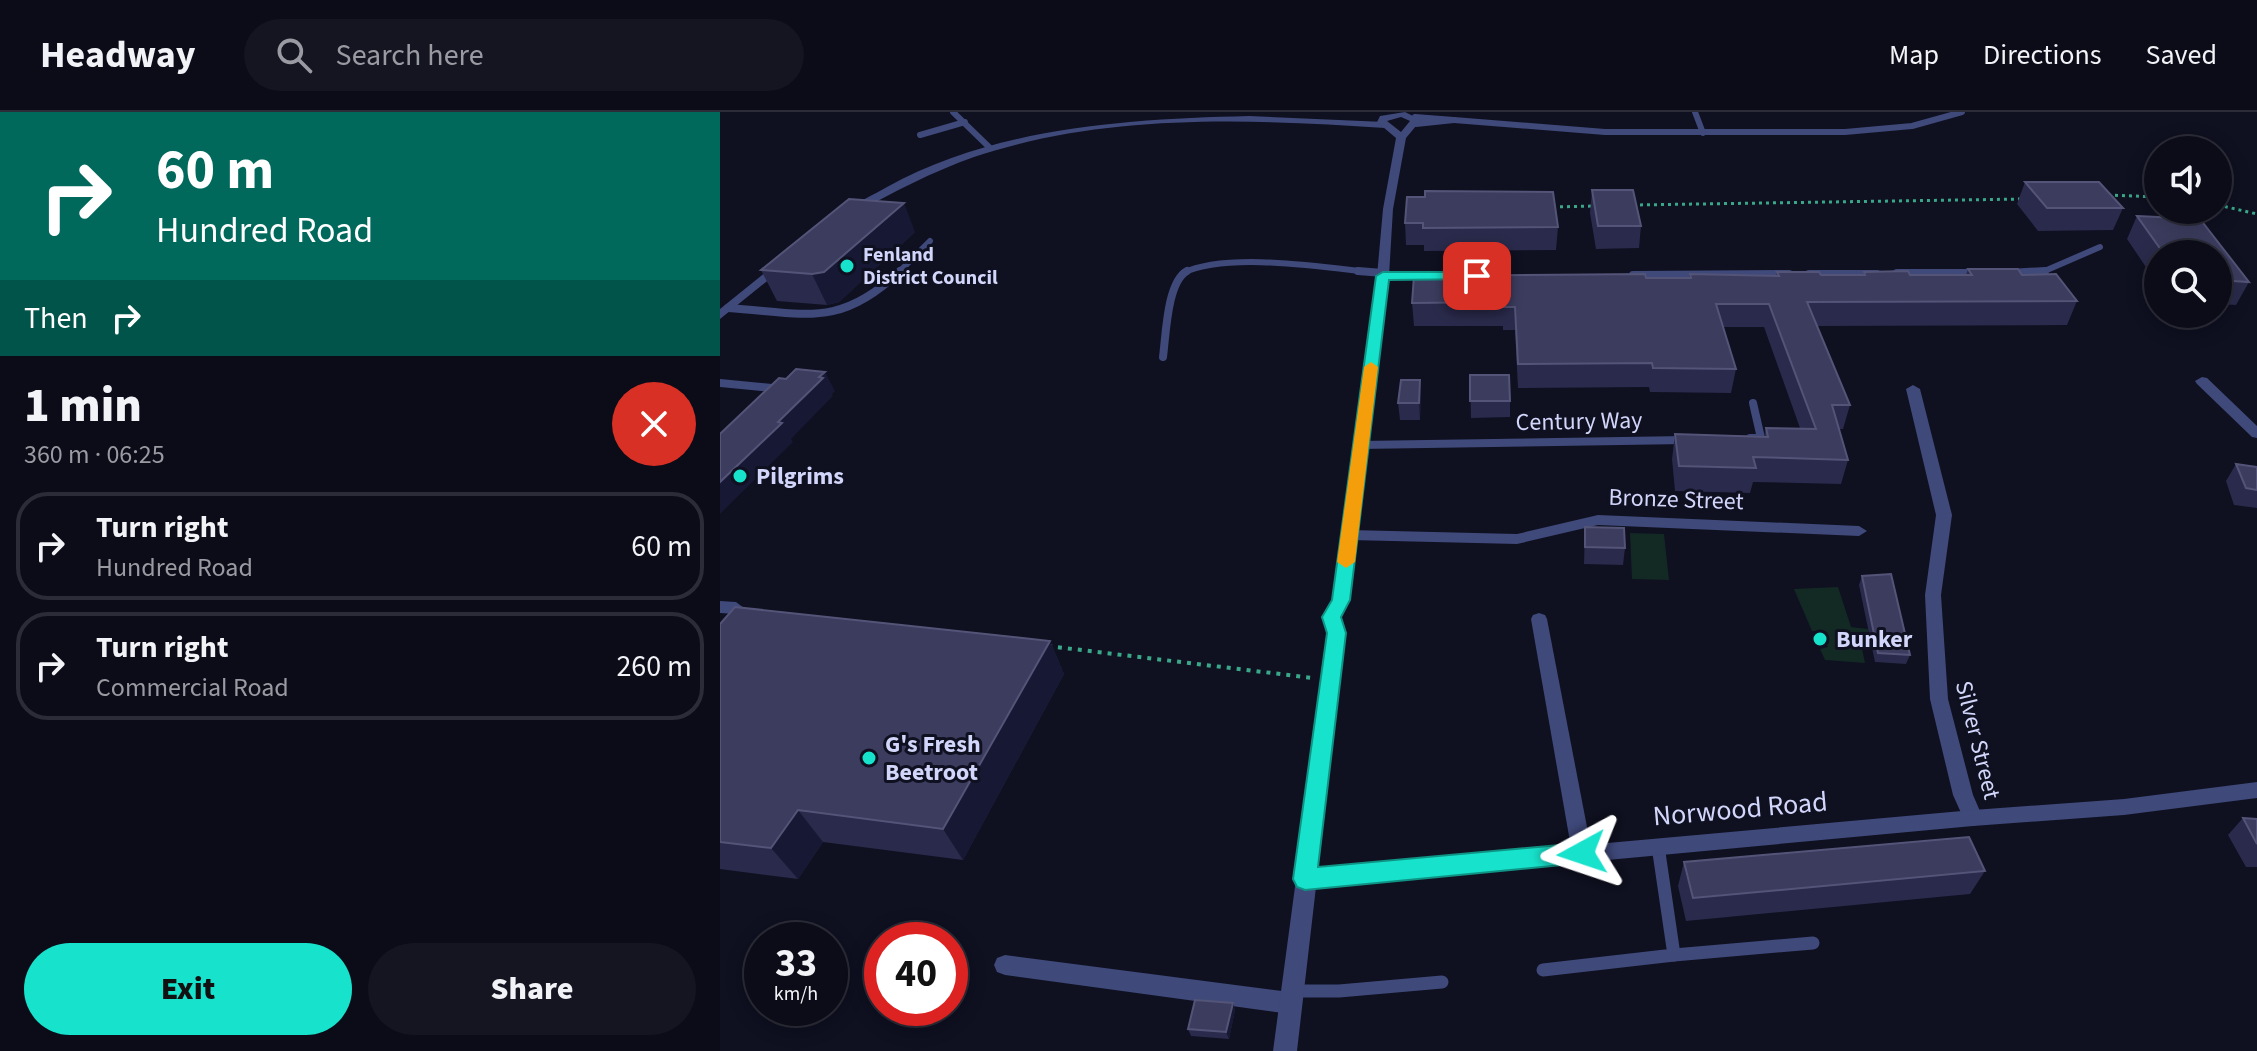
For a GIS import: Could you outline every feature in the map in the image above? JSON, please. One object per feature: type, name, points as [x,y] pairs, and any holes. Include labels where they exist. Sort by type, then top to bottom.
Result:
[{"type":"street","points":[[838,221],[907,179],[990,148],[1079,128],[1153,119],[1400,121],[1350,535],[1341,600],[1332,617],[1337,633],[1285,1051]]},
{"type":"street","points":[[724,311],[789,258]]},
{"type":"street","points":[[2202,381],[2257,434]]},
{"type":"street","name":"Silver Street","points":[[1913,389],[1944,515],[1933,595],[1939,699],[1963,795],[1973,818]]},
{"type":"street","name":"Bronze Street","points":[[1350,535],[1517,539],[1598,520],[1859,531]]},
{"type":"street","points":[[1539,619],[1582,853]]},
{"type":"street","name":"Norwood Road","points":[[1305,879],[2124,807],[2257,790]]},
{"type":"street","points":[[1005,965],[1291,997]]},
{"type":"lane","points":[[953,112],[990,148]]},
{"type":"lane","points":[[1695,112],[1703,133]]},
{"type":"lane","points":[[1944,117],[1951,112]]},
{"type":"lane","points":[[1400,121],[1454,120],[1605,132],[1703,133],[1890,130],[1962,112]]},
{"type":"lane","points":[[920,135],[965,122]]},
{"type":"lane","points":[[724,311],[845,312],[865,299],[930,241]]},
{"type":"lane","points":[[1617,275],[2039,273],[2100,247]]},
{"type":"lane","points":[[1163,357],[1175,287],[1183,272],[1203,263],[1430,276]]},
{"type":"lane","points":[[720,383],[793,390]]},
{"type":"lane","points":[[1746,439],[1761,438],[1753,403]]},
{"type":"lane","name":"Century Way","points":[[1360,445],[1699,439]]},
{"type":"lane","points":[[1658,846],[1674,955]]},
{"type":"lane","points":[[1543,970],[1813,943]]},
{"type":"lane","points":[[1291,997],[1442,982]]},
{"type":"path","points":[[2104,195],[2144,196]]},
{"type":"path","points":[[1627,206],[2030,199]]},
{"type":"path","points":[[1552,207],[1597,206]]},
{"type":"path","points":[[2232,208],[2257,214]]},
{"type":"path","points":[[1033,644],[1330,680]]},
{"type":"green space","points":[[1630,533],[1664,534],[1669,580],[1632,579]]},
{"type":"green space","points":[[1838,587],[1851,627],[1868,629],[1871,644],[1861,644],[1865,663],[1825,660],[1820,649],[1828,647],[1819,631],[1812,631],[1794,589]]},
{"type":"building","points":[[2025,182],[2099,182],[2123,208],[2047,208]]},
{"type":"building","points":[[1592,190],[1633,190],[1641,226],[1598,226]]},
{"type":"building","points":[[1425,191],[1553,192],[1558,227],[1423,228],[1423,223],[1405,223],[1407,197],[1425,197]]},
{"type":"building","points":[[849,199],[904,203],[824,272],[761,270]]},
{"type":"building","points":[[2137,216],[2144,216],[2144,224],[2204,224],[2216,240],[2154,240]]},
{"type":"building","points":[[2232,260],[2249,282],[2232,281]]},
{"type":"building","points":[[1968,269],[2018,269],[2022,275],[2056,274],[2077,301],[1807,302],[1850,405],[1832,405],[1848,460],[1753,457],[1756,468],[1679,466],[1675,434],[1768,437],[1766,428],[1816,429],[1769,304],[1716,304],[1736,369],[1653,368],[1652,363],[1518,364],[1515,307],[1503,307],[1503,302],[1412,303],[1414,276],[1645,274],[1646,278],[1691,278],[1690,274],[1779,276],[1777,272],[1819,272],[1821,275],[1865,275],[1864,272],[1908,271],[1910,275],[1972,275]]},
{"type":"building","points":[[796,369],[825,372],[819,377],[823,378],[778,422],[782,423],[720,482],[720,434],[779,378],[786,379]]},
{"type":"building","points":[[1470,375],[1509,375],[1510,401],[1470,401]]},
{"type":"building","points":[[1401,380],[1420,380],[1419,403],[1398,403]]},
{"type":"building","points":[[2236,464],[2257,467],[2257,490],[2246,488]]},
{"type":"building","points":[[1585,527],[1624,528],[1625,548],[1585,547]]},
{"type":"building","points":[[1891,574],[1910,655],[1878,653],[1862,576]]},
{"type":"building","name":"G's Fresh Beetroot","points":[[735,607],[1050,641],[943,829],[798,810],[771,848],[720,842],[720,624]]},
{"type":"building","points":[[2243,818],[2257,819],[2257,844]]},
{"type":"building","points":[[1969,837],[1985,871],[1693,898],[1684,862]]},
{"type":"building","points":[[1195,1000],[1233,1003],[1226,1032],[1188,1029]]},
{"type":"slow traffic","points":[[1346,562],[1371,367]]},
{"type":"place","name":"Fenland District Council","points":[[847,266]]},
{"type":"place","name":"Pilgrims","points":[[740,476]]},
{"type":"place","name":"Bunker","points":[[1820,639]]},
{"type":"place","name":"G's Fresh Beetroot","points":[[869,758]]},
{"type":"route","points":[[1477,276],[1383,276],[1341,600],[1332,617],[1337,633],[1305,879],[1582,853]]}]
